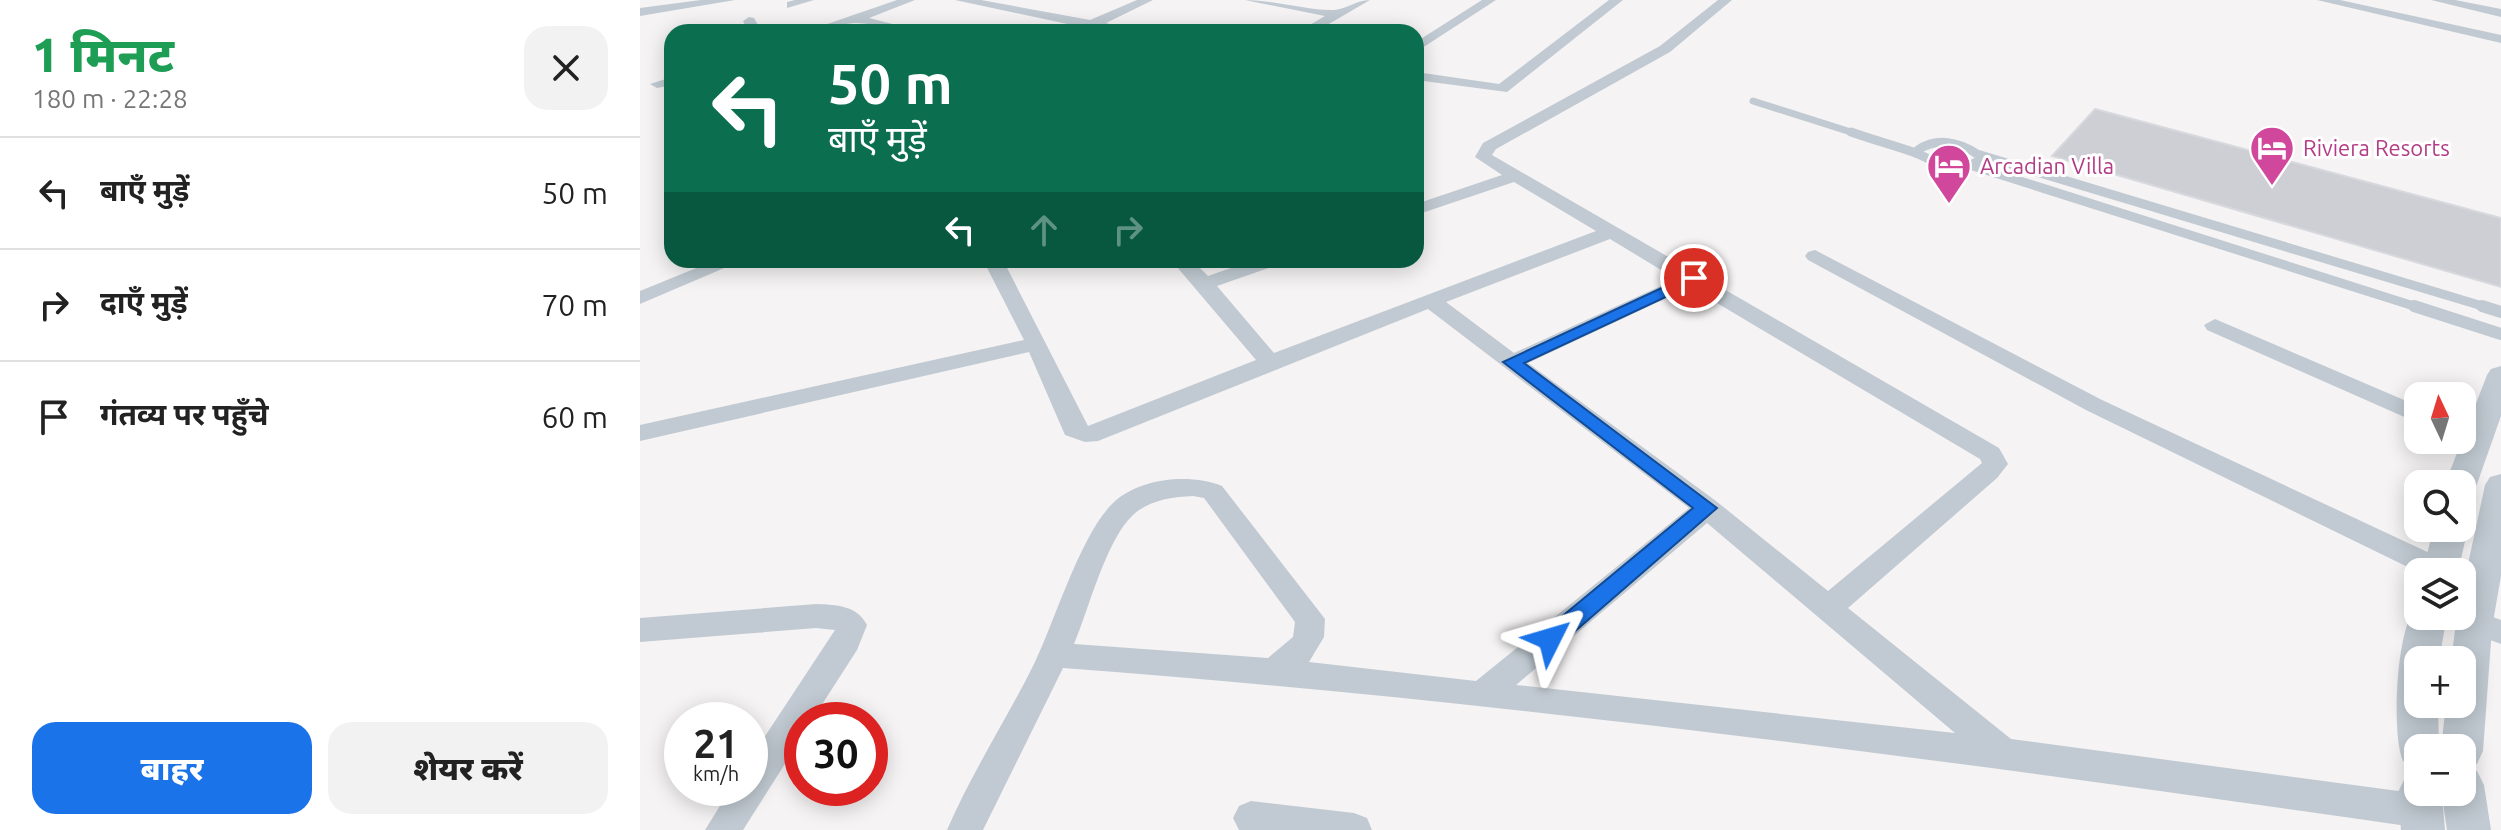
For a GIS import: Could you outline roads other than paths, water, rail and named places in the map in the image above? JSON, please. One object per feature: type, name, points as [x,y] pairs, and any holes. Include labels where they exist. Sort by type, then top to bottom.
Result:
[{"type":"street","points":[[673,8],[687,0]]},
{"type":"street","points":[[640,12],[729,0]]},
{"type":"street","points":[[791,5],[808,0]]},
{"type":"street","points":[[837,24],[909,0]]},
{"type":"street","points":[[961,0],[1087,24]]},
{"type":"street","points":[[1094,24],[1147,0]]},
{"type":"street","points":[[1251,0],[1337,14]]},
{"type":"street","points":[[1319,24],[1364,0]]},
{"type":"street","points":[[1424,43],[1490,0]]},
{"type":"street","points":[[1424,77],[1502,89],[1617,0]]},
{"type":"street","points":[[1726,0],[1665,49],[1489,146],[1483,157],[1979,444],[1995,464],[1828,608]]},
{"type":"street","points":[[2323,0],[2501,39]]},
{"type":"street","points":[[2437,0],[2501,13]]},
{"type":"street","points":[[854,19],[878,24]]},
{"type":"street","points":[[1424,207],[1513,177]]},
{"type":"street","points":[[997,268],[1037,344],[1074,429],[1085,434],[1115,428],[1270,362],[1615,231]]},
{"type":"street","points":[[1815,256],[2094,405],[2411,558]]},
{"type":"street","points":[[640,298],[713,268]]},
{"type":"street","points":[[1189,268],[1270,362]]},
{"type":"street","points":[[1204,284],[1250,268]]},
{"type":"street","points":[[1512,362],[1694,278]]},
{"type":"street","points":[[1431,301],[1707,508],[2003,753]]},
{"type":"street","points":[[2215,325],[2404,409]]},
{"type":"street","points":[[640,433],[1037,344]]},
{"type":"street","points":[[2476,423],[2501,375]]},
{"type":"street","points":[[965,830],[1121,511],[1132,503],[1193,485],[1213,492],[1310,619],[1312,635],[1302,652],[1272,671]]},
{"type":"street","points":[[2466,734],[2488,627],[2501,485]]},
{"type":"street","points":[[1482,695],[1707,508]]},
{"type":"street","points":[[640,630],[816,616],[839,617],[852,625],[846,641],[723,830]]},
{"type":"street","points":[[1053,655],[1272,671],[2003,753],[2422,811]]},
{"type":"street","points":[[2465,806],[2469,830]]},
{"type":"street","points":[[1251,818],[1354,830]]},
{"type":"lane","points":[[1753,101],[1918,154],[1936,166],[1973,166],[2501,334]]},
{"type":"lane","points":[[1918,154],[1921,147],[1927,144],[1945,142],[1964,146],[1977,154],[2501,312]]},
{"type":"lane","points":[[1973,166],[1977,163],[1977,154]]},
{"type":"lane","points":[[2257,256],[2272,243]]},
{"type":"place","name":"Riviera Resorts","points":[[2272,187]]},
{"type":"place","name":"Arcadian Villa","points":[[1949,205]]}]
